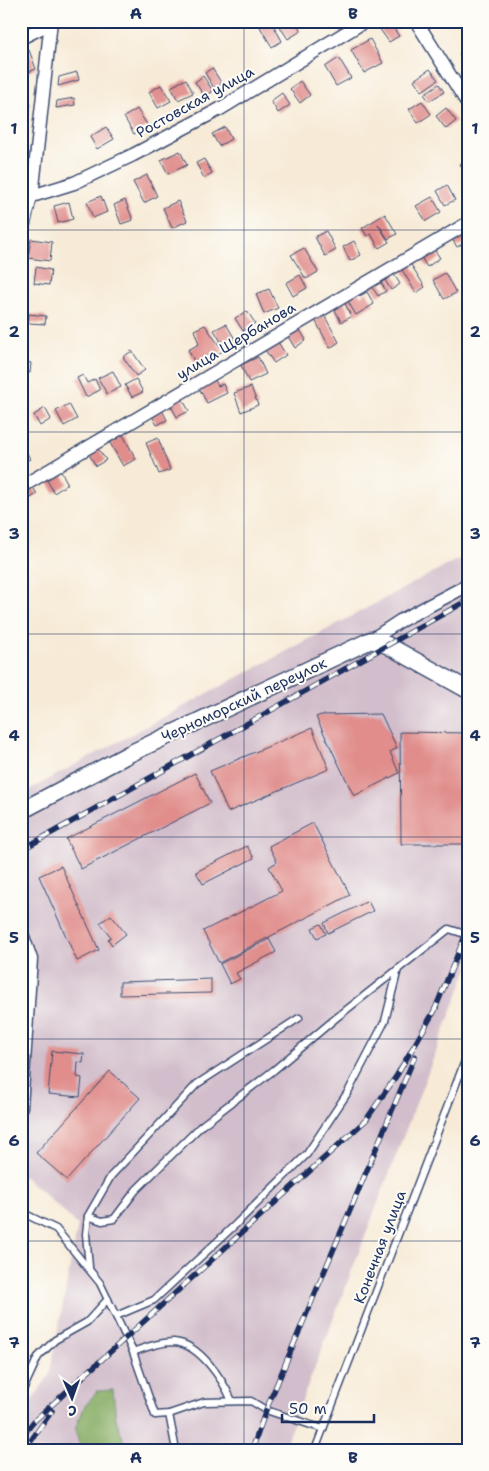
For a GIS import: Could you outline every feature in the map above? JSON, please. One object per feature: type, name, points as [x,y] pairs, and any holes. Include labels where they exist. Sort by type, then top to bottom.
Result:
[{"type":"street","name":"Ростовская улица","points":[[32,196],[74,183],[133,155],[220,109],[365,21]]},
{"type":"street","points":[[416,21],[468,104]]},
{"type":"street","points":[[21,243],[32,196],[51,22]]},
{"type":"street","points":[[21,38],[51,22]]},
{"type":"street","name":"улица Щербанова","points":[[21,487],[468,223]]},
{"type":"street","points":[[371,640],[400,621],[468,585]]},
{"type":"street","points":[[371,640],[388,645],[468,690]]},
{"type":"street","name":"Черноморский переулок","points":[[21,811],[129,754],[371,640]]},
{"type":"street","points":[[21,931],[31,959],[24,1035],[21,1107]]},
{"type":"lane","points":[[88,1216],[102,1221],[114,1218],[136,1190],[201,1126],[274,1070],[449,929],[468,935]]},
{"type":"lane","points":[[116,1316],[154,1300],[235,1225],[307,1154],[348,1092],[385,1021],[398,969]]},
{"type":"lane","points":[[89,1269],[86,1234],[88,1216],[111,1176],[197,1084],[299,1018]]},
{"type":"lane","name":"Конечная улица","points":[[316,1450],[468,1053]]},
{"type":"lane","points":[[21,1212],[56,1228],[100,1283],[133,1352],[155,1415],[169,1414],[204,1402],[251,1401],[266,1410],[323,1429]]},
{"type":"lane","points":[[21,1394],[38,1357],[55,1340],[87,1322],[108,1299]]},
{"type":"lane","points":[[133,1352],[152,1345],[175,1342],[187,1346],[199,1354],[211,1367],[225,1385],[232,1401]]},
{"type":"lane","points":[[169,1414],[176,1450]]},
{"type":"shaded area","points":[[458,559],[468,562],[468,968],[283,1450],[21,1450],[21,1415],[49,1376],[78,1225],[24,1176],[21,1179],[21,794]]},
{"type":"green space","points":[[113,1390],[116,1419],[124,1442],[121,1450],[81,1450],[75,1430],[82,1410],[97,1391]]},
{"type":"building","points":[[271,21],[282,41],[272,47],[260,27]]},
{"type":"building","points":[[288,21],[295,21],[301,31],[288,39],[280,27]]},
{"type":"building","points":[[309,21],[320,21],[312,26]]},
{"type":"building","points":[[389,22],[399,36],[389,42],[379,28]]},
{"type":"building","points":[[370,39],[383,63],[364,73],[351,50]]},
{"type":"building","points":[[468,48],[468,67],[459,54]]},
{"type":"building","points":[[29,50],[36,69],[21,75],[21,53]]},
{"type":"building","points":[[339,58],[351,78],[336,86],[325,67]]},
{"type":"building","points":[[212,68],[222,84],[214,88],[205,73]]},
{"type":"building","points":[[430,69],[438,80],[422,91],[414,80]]},
{"type":"building","points":[[77,72],[79,80],[58,86],[59,77]]},
{"type":"building","points":[[203,76],[213,91],[205,97],[195,82]]},
{"type":"building","points":[[186,79],[193,93],[178,100],[171,87]]},
{"type":"building","points":[[300,81],[310,95],[300,103],[290,89]]},
{"type":"building","points":[[439,84],[444,92],[429,101],[424,94]]},
{"type":"building","points":[[161,85],[171,101],[158,108],[149,92]]},
{"type":"building","points":[[282,93],[290,105],[278,113],[271,101]]},
{"type":"building","points":[[74,98],[75,105],[56,108],[57,101]]},
{"type":"building","points":[[422,101],[431,114],[418,123],[409,109]]},
{"type":"building","points":[[21,102],[30,103],[28,115],[21,114]]},
{"type":"building","points":[[446,108],[456,121],[446,129],[436,116]]},
{"type":"building","points":[[137,109],[148,126],[134,134],[124,117]]},
{"type":"building","points":[[106,127],[114,139],[97,149],[90,137]]},
{"type":"building","points":[[225,127],[231,139],[219,146],[212,134]]},
{"type":"building","points":[[21,145],[25,146],[25,156],[21,156]]},
{"type":"building","points":[[180,151],[187,165],[168,174],[161,160]]},
{"type":"building","points":[[204,159],[212,173],[204,178],[196,163]]},
{"type":"building","points":[[468,159],[468,177],[460,164]]},
{"type":"building","points":[[147,175],[157,196],[144,203],[133,182]]},
{"type":"building","points":[[447,185],[455,200],[445,205],[437,191]]},
{"type":"building","points":[[101,196],[107,212],[93,218],[87,202]]},
{"type":"building","points":[[432,197],[441,212],[426,221],[416,206]]},
{"type":"building","points":[[125,200],[133,220],[121,224],[114,205]]},
{"type":"building","points":[[178,201],[187,221],[172,228],[163,208]]},
{"type":"building","points":[[69,202],[73,219],[58,223],[54,206]]},
{"type":"building","points":[[385,214],[397,234],[388,239],[378,224],[389,242],[379,248],[371,234],[367,236],[362,228]]},
{"type":"building","points":[[463,230],[468,241],[457,247],[451,237]]},
{"type":"building","points":[[326,231],[336,250],[325,256],[315,237]]},
{"type":"building","points":[[31,239],[52,242],[50,261],[28,258]]},
{"type":"building","points":[[354,241],[361,255],[350,261],[343,247]]},
{"type":"building","points":[[304,248],[318,272],[306,279],[291,255]]},
{"type":"building","points":[[434,249],[440,258],[427,267],[421,257]]},
{"type":"building","points":[[410,263],[425,287],[416,293],[401,268]]},
{"type":"building","points":[[36,267],[51,270],[49,285],[34,283]]},
{"type":"building","points":[[392,271],[400,284],[391,290],[383,277]]},
{"type":"building","points":[[445,273],[456,293],[444,299],[433,280]]},
{"type":"building","points":[[300,275],[307,288],[293,296],[286,283]]},
{"type":"building","points":[[379,279],[386,291],[378,296],[370,284]]},
{"type":"building","points":[[269,289],[278,308],[264,314],[256,294]]},
{"type":"building","points":[[357,291],[360,296],[367,292],[374,304],[356,315],[346,298]]},
{"type":"building","points":[[344,301],[351,317],[341,322],[333,306]]},
{"type":"building","points":[[247,311],[255,323],[243,331],[235,318]]},
{"type":"building","points":[[29,314],[46,316],[45,324],[28,323]]},
{"type":"building","points":[[324,315],[339,342],[330,348],[315,320]]},
{"type":"building","points":[[226,324],[235,339],[223,345],[214,330]]},
{"type":"building","points":[[205,325],[223,351],[197,366],[188,350],[199,344],[194,330]]},
{"type":"building","points":[[299,328],[306,340],[295,348],[287,335]]},
{"type":"building","points":[[278,342],[286,355],[274,363],[265,350]]},
{"type":"building","points":[[132,351],[145,370],[136,376],[123,357]]},
{"type":"building","points":[[258,357],[266,374],[249,382],[241,365]]},
{"type":"building","points":[[21,361],[31,363],[30,373],[21,372]]},
{"type":"building","points":[[113,371],[121,387],[107,394],[98,378]]},
{"type":"building","points":[[83,375],[87,383],[95,379],[100,390],[86,397],[77,378]]},
{"type":"building","points":[[214,378],[218,386],[223,384],[227,393],[207,403],[198,386]]},
{"type":"building","points":[[136,379],[143,392],[132,397],[125,385]]},
{"type":"building","points":[[251,387],[258,405],[241,412],[234,393]]},
{"type":"building","points":[[182,398],[189,411],[177,417],[170,404]]},
{"type":"building","points":[[69,404],[77,419],[64,426],[56,411]]},
{"type":"building","points":[[45,408],[51,419],[40,426],[34,415]]},
{"type":"building","points":[[161,408],[167,420],[157,425],[151,414]]},
{"type":"building","points":[[123,435],[136,459],[123,466],[110,443]]},
{"type":"building","points":[[158,438],[170,470],[159,474],[146,443]]},
{"type":"building","points":[[96,446],[106,460],[96,466],[87,451]]},
{"type":"building","points":[[24,447],[30,459],[21,464],[21,448]]},
{"type":"building","points":[[59,468],[68,484],[54,493],[45,476]]},
{"type":"building","points":[[31,484],[37,494],[26,501],[21,493],[21,489]]},
{"type":"building","points":[[381,714],[397,748],[390,752],[399,773],[354,796],[316,717],[321,715]]},
{"type":"building","points":[[312,728],[329,769],[228,812],[210,771]]},
{"type":"building","points":[[400,732],[468,733],[468,844],[401,844]]},
{"type":"building","points":[[195,773],[210,803],[81,869],[66,839]]},
{"type":"building","points":[[313,823],[350,895],[219,963],[203,931],[282,891],[269,867],[277,862],[269,846]]},
{"type":"building","points":[[247,846],[254,858],[203,884],[196,872]]},
{"type":"building","points":[[61,866],[99,950],[77,961],[39,876]]},
{"type":"building","points":[[368,901],[373,911],[328,933],[324,923]]},
{"type":"building","points":[[111,915],[126,934],[112,945],[108,939],[111,937],[100,923]]},
{"type":"building","points":[[321,924],[326,934],[317,938],[312,928]]},
{"type":"building","points":[[269,939],[276,952],[236,973],[240,979],[230,984],[220,964]]},
{"type":"building","points":[[211,979],[211,993],[120,995],[120,982]]},
{"type":"building","points":[[52,1051],[84,1054],[83,1063],[78,1062],[77,1077],[82,1078],[80,1097],[48,1094]]},
{"type":"building","points":[[110,1071],[140,1098],[67,1180],[36,1153]]},
{"type":"railway","points":[[21,850],[468,600]]},
{"type":"railway","points":[[433,1014],[468,929]]},
{"type":"railway","points":[[21,1438],[34,1421],[366,1120],[397,1075],[436,1008]]},
{"type":"railway","points":[[252,1450],[266,1410],[415,1056]]},
{"type":"railway","points":[[24,1450],[52,1411]]}]
